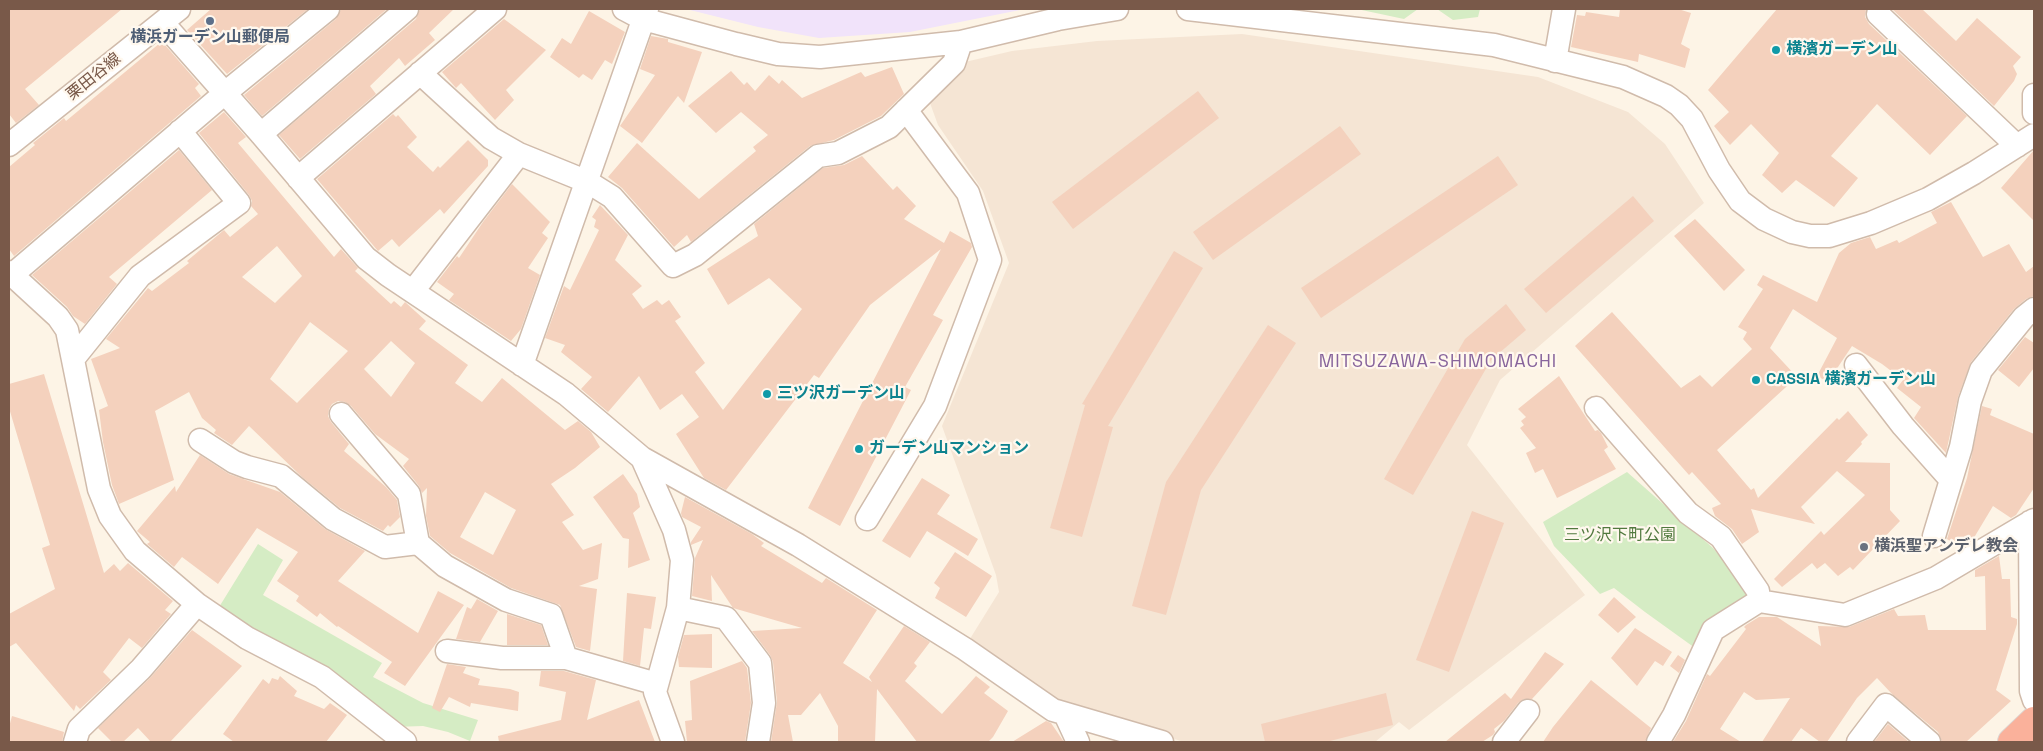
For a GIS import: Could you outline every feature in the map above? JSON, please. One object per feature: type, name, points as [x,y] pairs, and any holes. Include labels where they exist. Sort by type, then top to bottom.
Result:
[{"type":"highway","points":[[2012,742],[2034,722]]},
{"type":"street","points":[[328,9],[10,273],[63,323],[74,358],[95,475],[110,516],[135,551],[197,604],[247,638],[322,677],[405,742]]},
{"type":"street","points":[[261,134],[407,9]]},
{"type":"street","points":[[298,178],[495,9]]},
{"type":"street","points":[[522,365],[588,182],[638,12],[736,44],[786,55],[820,57],[961,42],[1058,19],[1117,9]]},
{"type":"street","points":[[1188,9],[1494,45],[1623,77],[1666,96],[1679,105],[1692,119],[1719,170],[1740,201],[1764,219],[1792,232],[1810,236],[1828,236],[1871,223],[1912,206],[1974,173],[2026,140],[1878,14]]},
{"type":"street","points":[[1555,61],[1564,9]]},
{"type":"street","points":[[171,16],[225,93],[366,258],[566,394],[642,458],[798,545],[964,649],[1053,710],[1162,742]]},
{"type":"street","name":"栗田谷線","points":[[9,146],[171,16]]},
{"type":"street","points":[[420,73],[491,138],[519,154],[588,182],[612,197],[673,266],[695,255],[818,156],[838,153],[889,127],[954,63],[961,42]]},
{"type":"street","points":[[2034,95],[2034,113]]},
{"type":"street","points":[[867,519],[935,406],[990,260],[968,193],[906,110]]},
{"type":"street","points":[[74,358],[140,276],[239,203],[180,131]]},
{"type":"street","points":[[413,291],[519,154]]},
{"type":"street","points":[[1934,536],[1961,447],[1970,401],[1981,370],[2024,317],[2034,309]]},
{"type":"street","points":[[1856,365],[1903,426],[1951,480]]},
{"type":"street","points":[[1596,408],[1688,513],[1721,537],[1758,591],[1759,601]]},
{"type":"street","points":[[341,414],[409,494],[418,543],[446,566],[506,600],[551,615],[566,658]]},
{"type":"street","points":[[200,440],[234,462],[281,476],[333,519],[385,547],[418,543]]},
{"type":"street","points":[[642,458],[674,530],[682,560],[678,608],[655,692],[673,742]]},
{"type":"street","points":[[1658,742],[1674,715],[1713,630],[1759,601],[1845,615],[1936,578],[1953,564],[2032,521],[2031,691],[2034,700]]},
{"type":"street","points":[[75,742],[79,729],[141,669],[197,604]]},
{"type":"street","points":[[678,608],[726,618],[760,663],[764,703],[758,742]]},
{"type":"street","points":[[447,651],[502,658],[566,658],[657,684]]},
{"type":"street","points":[[1858,742],[1886,705],[1929,742]]},
{"type":"street","points":[[1504,742],[1528,711]]},
{"type":"street","points":[[1065,714],[1078,742]]},
{"type":"shaded area","points":[[686,9],[1025,9],[910,32],[819,38],[758,27]]},
{"type":"shaded area","points":[[1242,34],[1538,77],[1628,112],[1665,144],[1704,203],[1500,380],[1467,445],[1585,595],[1409,730],[1399,722],[1375,742],[1184,742],[1052,700],[968,642],[999,592],[996,575],[942,426],[1009,263],[983,191],[938,125],[930,103],[965,62],[1012,51],[1097,41]]},
{"type":"green space","points":[[1357,9],[1418,9],[1404,19]]},
{"type":"green space","points":[[1437,9],[1480,9],[1478,17],[1453,20]]},
{"type":"green space","name":"三ツ沢下町公園","points":[[1627,472],[1713,548],[1750,593],[1695,648],[1614,588],[1600,594],[1554,546],[1543,522]]},
{"type":"green space","points":[[258,544],[283,560],[263,595],[382,663],[373,677],[423,703],[478,720],[470,741],[448,732],[423,726],[393,727],[216,612]]},
{"type":"building","points":[[9,9],[122,9],[25,89],[39,105],[16,123],[9,114]]},
{"type":"building","points":[[211,9],[308,9],[227,74],[187,30]]},
{"type":"building","points":[[341,9],[387,9],[262,116],[244,95],[336,19]]},
{"type":"building","points":[[420,9],[454,9],[429,33],[435,40],[405,66],[399,58],[370,86],[376,94],[300,159],[279,135],[416,19]]},
{"type":"building","points":[[1620,9],[1678,9],[1691,13],[1681,44],[1690,49],[1685,68],[1639,54],[1638,62],[1571,47],[1577,15],[1585,16],[1586,12],[1619,17]]},
{"type":"building","points":[[1777,9],[1866,9],[1865,17],[1869,24],[1967,116],[1930,155],[1877,104],[1831,156],[1858,178],[1834,207],[1796,180],[1782,193],[1762,175],[1779,153],[1751,124],[1730,145],[1714,126],[1729,112],[1708,90]]},
{"type":"building","points":[[1892,9],[1922,9],[1956,41],[1977,18],[2021,57],[2013,66],[2017,74],[2014,81],[1994,106]]},
{"type":"building","points":[[589,11],[625,32],[612,64],[605,60],[592,80],[583,74],[579,78],[550,57],[562,38],[571,44]]},
{"type":"building","points":[[504,19],[546,50],[506,90],[514,100],[495,120],[461,83],[456,88],[442,72]]},
{"type":"building","points":[[651,36],[668,39],[668,42],[702,52],[684,103],[678,96],[642,143],[620,126],[655,75],[640,69]]},
{"type":"building","points":[[160,43],[165,45],[199,84],[195,88],[201,96],[14,256],[9,249],[9,167],[35,145],[33,143],[64,118],[66,121]]},
{"type":"building","points":[[892,67],[904,94],[881,116],[834,140],[810,146],[691,242],[687,235],[674,247],[622,188],[608,177],[637,143],[699,199],[756,151],[753,147],[768,135],[741,112],[716,133],[688,106],[731,71],[744,85],[747,82],[755,91],[769,75],[779,84],[782,80],[802,98],[861,72],[865,77]]},
{"type":"building","points":[[1198,91],[1219,118],[1073,229],[1052,202]]},
{"type":"building","points":[[224,112],[246,137],[238,143],[334,257],[341,249],[358,268],[355,271],[391,304],[394,301],[401,307],[405,302],[426,321],[419,329],[468,365],[455,383],[482,402],[502,378],[565,430],[578,421],[591,432],[600,447],[575,468],[551,484],[574,515],[562,522],[583,550],[602,543],[598,579],[579,586],[597,589],[590,651],[576,647],[560,605],[511,588],[450,553],[430,536],[426,516],[427,488],[422,493],[419,486],[403,466],[409,459],[375,434],[351,406],[345,402],[338,401],[332,404],[328,416],[349,444],[344,451],[386,487],[397,500],[400,517],[383,531],[340,508],[302,477],[249,426],[232,445],[214,433],[216,430],[202,418],[189,392],[155,411],[174,480],[119,504],[112,485],[103,442],[99,410],[108,406],[91,359],[120,348],[106,339],[148,288],[152,291],[189,263],[187,261],[224,230],[230,237],[258,214],[251,206],[252,201],[249,195],[199,133]],"holes":[[[277,246],[302,276],[275,303],[242,277]],[[310,322],[348,351],[297,403],[270,379]],[[391,341],[415,363],[391,397],[364,369]],[[485,492],[516,510],[493,555],[460,537]]]},
{"type":"building","points":[[393,114],[396,117],[398,115],[417,137],[407,147],[433,172],[438,166],[440,168],[468,140],[488,160],[488,166],[444,214],[440,209],[399,247],[392,239],[378,251],[317,179]]},
{"type":"building","points":[[1340,126],[1361,154],[1213,260],[1193,232]]},
{"type":"building","points":[[179,150],[212,190],[109,277],[117,284],[85,324],[73,316],[67,307],[32,275]]},
{"type":"building","points":[[2034,150],[2034,221],[2001,188]]},
{"type":"building","points":[[862,156],[893,190],[897,186],[916,206],[904,219],[944,243],[950,231],[971,243],[972,247],[933,315],[943,320],[905,387],[911,390],[840,526],[808,508],[941,249],[870,305],[819,378],[814,375],[726,490],[704,478],[676,434],[699,417],[682,394],[660,410],[639,376],[608,412],[581,389],[592,377],[561,352],[565,345],[545,338],[564,286],[570,290],[599,230],[594,227],[596,220],[592,217],[600,205],[628,235],[615,260],[642,286],[632,294],[643,309],[657,300],[662,305],[669,300],[681,317],[675,321],[705,363],[695,372],[723,410],[802,309],[769,278],[728,305],[707,269],[758,236],[754,224],[823,168],[844,165]]},
{"type":"building","points":[[1498,156],[1518,185],[1321,318],[1301,288]]},
{"type":"building","points":[[512,184],[550,222],[542,233],[548,238],[528,268],[540,275],[521,329],[511,341],[449,300],[454,294],[437,282],[457,256],[459,258]]},
{"type":"building","points":[[1633,196],[1654,221],[1546,313],[1524,289]]},
{"type":"building","points":[[1951,202],[1983,257],[2009,244],[2026,272],[2034,266],[2034,296],[2026,299],[2014,309],[1971,362],[1958,397],[1946,453],[1914,418],[1921,407],[1897,388],[1903,380],[1882,364],[1852,346],[1828,382],[1817,376],[1837,338],[1793,309],[1770,348],[1797,377],[1717,450],[1751,490],[1754,488],[1758,498],[1837,418],[1839,420],[1848,411],[1868,435],[1845,462],[1890,463],[1890,510],[1900,521],[1853,570],[1850,567],[1838,576],[1825,563],[1817,569],[1812,563],[1782,587],[1774,579],[1821,531],[1824,535],[1865,495],[1837,471],[1801,507],[1815,524],[1751,509],[1759,532],[1742,544],[1732,529],[1715,516],[1712,508],[1721,504],[1692,472],[1689,475],[1575,346],[1612,312],[1681,388],[1700,375],[1712,387],[1752,349],[1743,339],[1747,332],[1738,327],[1763,289],[1757,285],[1763,275],[1817,302],[1839,253],[1851,243],[1870,237],[1876,249],[1897,240],[1899,243],[1937,223],[1931,212]]},
{"type":"building","points":[[1695,219],[1745,270],[1724,291],[1674,236]]},
{"type":"building","points":[[1174,251],[1203,268],[1108,426],[1113,427],[1082,537],[1050,528],[1085,405],[1082,404]]},
{"type":"building","points":[[1506,304],[1526,330],[1491,360],[1413,495],[1384,479],[1465,339]]},
{"type":"building","points":[[1268,325],[1296,343],[1201,490],[1166,615],[1132,606],[1166,482]]},
{"type":"building","points":[[2025,337],[2034,343],[2034,368],[2019,387],[1998,370]]},
{"type":"building","points":[[44,374],[104,573],[114,564],[120,571],[128,563],[173,601],[165,610],[171,614],[142,648],[129,638],[103,672],[111,680],[80,709],[76,705],[74,711],[16,643],[9,647],[9,614],[55,589],[42,548],[50,545],[9,408],[9,384]]},
{"type":"building","points":[[1559,376],[1595,431],[1598,430],[1601,433],[1608,447],[1604,450],[1616,469],[1557,498],[1543,469],[1535,473],[1526,453],[1536,448],[1520,428],[1524,425],[1521,421],[1526,417],[1518,409]]},
{"type":"building","points":[[1982,406],[1992,409],[1990,415],[2034,434],[2034,488],[2016,515],[2011,518],[1993,506],[1972,541],[1961,548],[1947,539],[1967,478]]},
{"type":"building","points":[[200,455],[229,474],[280,492],[325,529],[365,551],[338,581],[418,633],[438,591],[464,605],[405,686],[384,673],[392,662],[337,627],[320,613],[317,617],[296,601],[299,596],[277,581],[298,552],[257,528],[218,584],[182,557],[174,567],[147,544],[150,542],[137,531],[175,486],[176,492]]},
{"type":"building","points":[[623,474],[637,494],[640,507],[633,513],[650,560],[628,568],[629,539],[623,538],[593,497]]},
{"type":"building","points":[[922,478],[950,495],[937,514],[978,539],[968,556],[927,531],[910,558],[882,541]]},
{"type":"building","points":[[685,497],[752,534],[764,543],[761,546],[822,583],[826,578],[877,610],[843,663],[872,682],[869,677],[904,626],[930,642],[914,663],[917,666],[905,681],[942,714],[976,676],[990,687],[984,693],[1008,711],[993,737],[988,742],[917,742],[877,689],[875,742],[838,742],[838,726],[820,693],[801,715],[788,715],[793,742],[771,742],[777,702],[773,662],[752,631],[802,628],[733,608],[711,575],[712,601],[692,596],[695,558],[703,540],[691,545],[701,527],[682,517],[681,513]]},
{"type":"building","points":[[1472,511],[1504,523],[1449,672],[1416,660]]},
{"type":"building","points":[[955,552],[992,576],[966,617],[935,598],[940,588],[934,583]]},
{"type":"building","points":[[1999,556],[2002,579],[2010,579],[2011,617],[2017,619],[2017,624],[1996,690],[2011,701],[1966,742],[1942,742],[1938,732],[1892,694],[1877,678],[1857,698],[1827,742],[1820,742],[1801,728],[1791,742],[1762,742],[1790,698],[1756,700],[1744,692],[1720,729],[1741,742],[1673,742],[1686,721],[1707,674],[1710,676],[1746,629],[1744,627],[1759,617],[1777,617],[1821,646],[1818,626],[1849,627],[1894,609],[1898,616],[1925,615],[1928,630],[1986,630],[1985,576],[1975,577],[1975,570]]},
{"type":"building","points":[[627,593],[656,597],[651,629],[644,628],[640,666],[623,661]]},
{"type":"building","points":[[1614,597],[1636,617],[1618,633],[1598,615]]},
{"type":"building","points":[[477,599],[498,611],[480,642],[456,639],[467,607],[471,609]]},
{"type":"building","points":[[507,614],[541,625],[548,645],[507,645]]},
{"type":"building","points":[[1635,628],[1672,652],[1663,666],[1655,661],[1637,686],[1611,658]]},
{"type":"building","points":[[192,630],[242,666],[170,742],[151,742],[138,728],[123,742],[112,742],[98,728],[150,678]]},
{"type":"building","points":[[712,634],[712,668],[679,667],[678,657],[684,635]]},
{"type":"building","points":[[1545,652],[1564,664],[1532,699],[1524,699],[1518,703],[1504,721],[1494,729],[1493,735],[1482,742],[1445,742],[1505,693],[1511,699]]},
{"type":"building","points":[[1678,655],[1685,660],[1679,673],[1670,666]]},
{"type":"building","points":[[742,661],[747,668],[751,703],[745,742],[687,742],[685,721],[692,720],[690,681]]},
{"type":"building","points":[[447,664],[466,667],[463,673],[480,679],[478,685],[519,692],[518,711],[471,703],[470,707],[449,697],[440,712],[432,708]]},
{"type":"building","points":[[541,671],[564,671],[596,680],[587,720],[639,700],[655,742],[499,742],[498,736],[561,720],[566,692],[539,686]]},
{"type":"building","points":[[280,676],[297,691],[294,696],[324,709],[330,703],[347,715],[326,742],[234,742],[223,734],[263,679],[269,684],[272,678],[278,680]]},
{"type":"building","points":[[1591,680],[1651,728],[1645,742],[1543,742]]},
{"type":"building","points":[[1386,693],[1393,725],[1326,742],[1265,742],[1261,724]]},
{"type":"building","points":[[12,716],[64,732],[62,742],[9,742],[9,727]]},
{"type":"building","points":[[1046,721],[1051,723],[1064,742],[1012,742]]},
{"type":"building","points":[[1888,724],[1909,742],[1874,742]]},
{"type":"place","name":"横浜ガーデン山郵便局","points":[[210,21]]},
{"type":"place","name":"横濱ガーデン山","points":[[1776,50]]},
{"type":"place","name":"CASSIA 横濱ガーデン山","points":[[1756,380]]},
{"type":"place","name":"三ツ沢ガーデン山","points":[[767,394]]},
{"type":"place","name":"ガーデン山マンション","points":[[859,449]]},
{"type":"place","name":"横浜聖アンデレ教会","points":[[1864,547]]},
{"type":"district","name":"MITSUZAWA-SHIMOMACHI","points":[[1438,362]]}]
